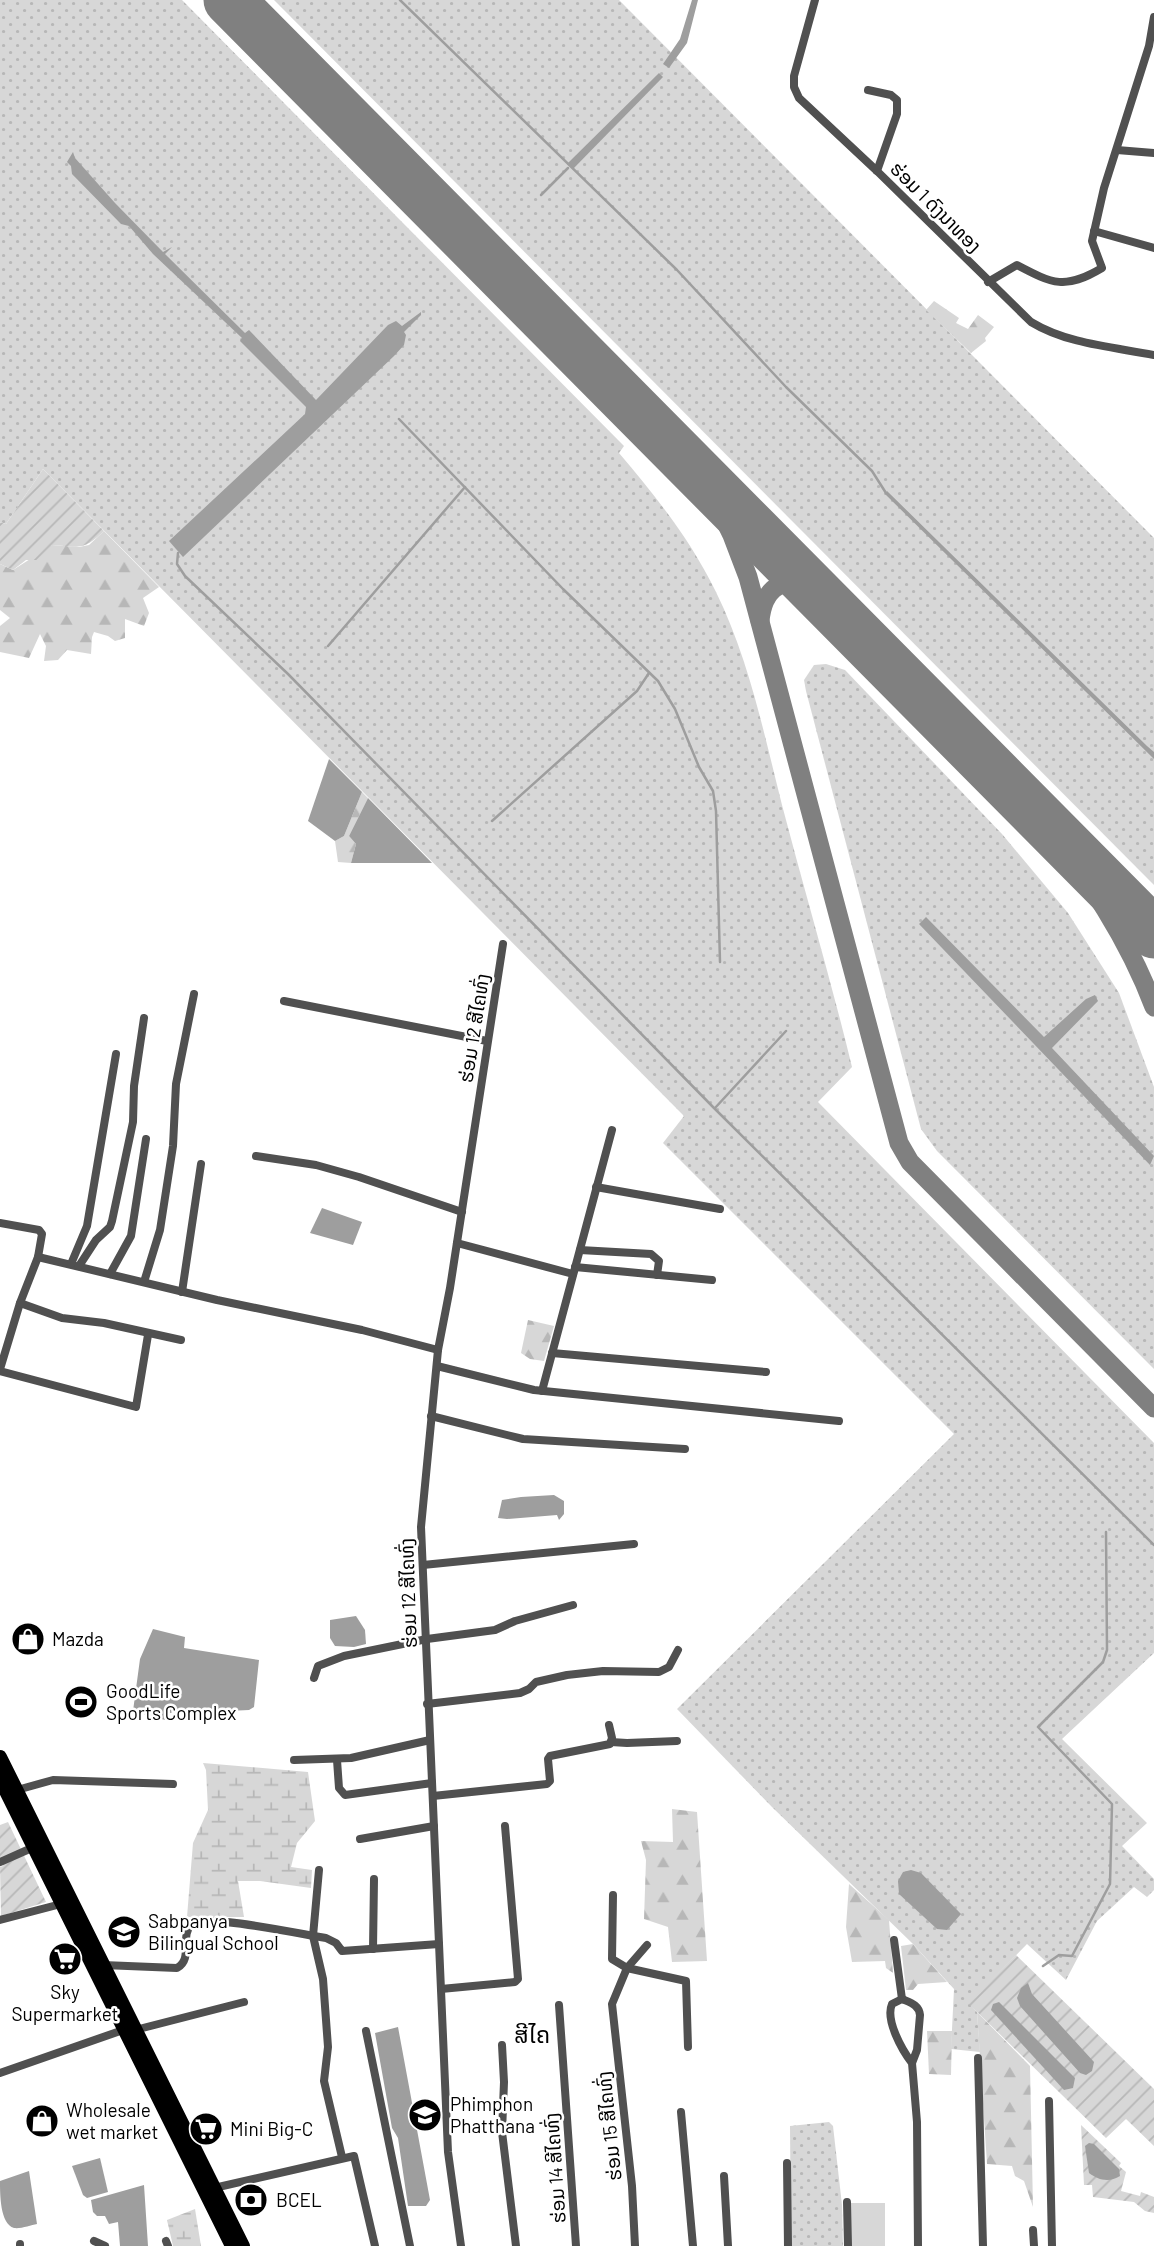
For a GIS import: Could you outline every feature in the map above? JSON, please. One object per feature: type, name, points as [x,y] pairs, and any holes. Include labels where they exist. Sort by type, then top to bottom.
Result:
[{"type":"highway","points":[[0,1757],[102,1965],[232,2246]]},
{"type":"highway","points":[[0,1779],[61,1905],[130,2029],[243,2246]]},
{"type":"street","name":"ຮ່ອມ 1 ດົງນາທອງ","points":[[815,0],[794,76],[794,87],[799,98],[1031,323],[1069,339],[1154,355]]},
{"type":"street","points":[[988,282],[1017,265],[1049,282],[1079,282],[1102,268],[1092,241],[1094,231],[1104,188],[1149,46],[1154,17]]},
{"type":"street","points":[[868,90],[891,95],[897,100],[897,114],[877,171]]},
{"type":"street","points":[[1116,150],[1154,153]]},
{"type":"street","points":[[1094,231],[1154,248]]},
{"type":"street","name":"ຮ່ອມ 12 ສີໄຄທົ່ງ","points":[[461,2246],[448,2152],[421,1527],[438,1350],[503,944]]},
{"type":"street","points":[[144,1282],[160,1230],[173,1146],[176,1084],[194,994]]},
{"type":"street","points":[[284,1001],[487,1041]]},
{"type":"street","points":[[75,1265],[110,1227],[112,1221],[133,1122],[134,1086],[145,1018]]},
{"type":"street","points":[[75,1265],[86,1226],[116,1055]]},
{"type":"street","points":[[542,1391],[612,1130]]},
{"type":"street","points":[[110,1274],[131,1236],[146,1139]]},
{"type":"street","points":[[256,1156],[316,1165],[462,1212]]},
{"type":"street","points":[[182,1292],[201,1164]]},
{"type":"street","points":[[596,1187],[720,1209]]},
{"type":"street","points":[[0,1223],[41,1231],[38,1257],[20,1303],[0,1370],[136,1407],[148,1335]]},
{"type":"street","points":[[457,1243],[574,1271],[712,1280]]},
{"type":"street","points":[[580,1250],[651,1254],[659,1261],[657,1275]]},
{"type":"street","points":[[38,1257],[182,1292],[362,1330],[438,1350]]},
{"type":"street","points":[[20,1303],[62,1318],[112,1325],[148,1335],[181,1340]]},
{"type":"street","points":[[552,1353],[766,1372]]},
{"type":"street","points":[[437,1366],[542,1391],[839,1421]]},
{"type":"street","points":[[431,1416],[523,1439],[685,1449]]},
{"type":"street","points":[[423,1565],[634,1544]]},
{"type":"street","points":[[314,1678],[318,1666],[334,1659],[427,1639],[495,1630],[515,1621],[573,1605]]},
{"type":"street","points":[[427,1704],[520,1693],[536,1682],[567,1675],[603,1671],[659,1672],[669,1667],[678,1650]]},
{"type":"street","points":[[609,1725],[611,1742]]},
{"type":"street","points":[[294,1760],[337,1760],[430,1740]]},
{"type":"street","points":[[433,1796],[543,1785],[550,1781],[550,1756],[599,1747],[611,1742],[627,1744],[677,1741]]},
{"type":"street","points":[[337,1760],[339,1787],[345,1795],[432,1783]]},
{"type":"street","points":[[17,1790],[53,1780],[173,1784]]},
{"type":"street","points":[[360,1839],[434,1826]]},
{"type":"street","points":[[441,1989],[515,1982],[517,1979],[505,1826]]},
{"type":"street","points":[[0,1862],[34,1847]]},
{"type":"street","points":[[319,1870],[313,1936],[324,1993],[328,2047],[324,2081],[342,2157]]},
{"type":"street","points":[[373,1949],[374,1879]]},
{"type":"street","points":[[613,1895],[611,1955],[627,1968],[686,1981],[688,2048]]},
{"type":"street","points":[[0,1920],[61,1905]]},
{"type":"street","points":[[102,1965],[177,1968],[185,1958],[189,1928],[198,1922],[226,1922],[333,1940],[342,1951],[439,1944]]},
{"type":"street","points":[[894,1940],[902,1999]]},
{"type":"street","points":[[627,1968],[646,1945]]},
{"type":"street","name":"ຮ່ອມ 15 ສີໄຄທົ່ງ","points":[[627,1968],[612,2004],[632,2186],[635,2246]]},
{"type":"street","points":[[902,1999],[919,2009],[917,2050],[912,2063],[918,2246]]},
{"type":"street","points":[[902,1999],[892,2004],[890,2012],[901,2047],[912,2063]]},
{"type":"street","points":[[0,2073],[130,2029],[244,2002]]},
{"type":"street","name":"ຮ່ອມ 14 ສີໄຄທົ່ງ","points":[[559,2005],[576,2246]]},
{"type":"street","points":[[366,2031],[410,2246]]},
{"type":"street","points":[[502,2045],[502,2132],[516,2246]]},
{"type":"street","points":[[978,2059],[983,2246]]},
{"type":"street","points":[[1049,2101],[1052,2246]]},
{"type":"street","points":[[681,2112],[693,2246]]},
{"type":"street","points":[[214,2188],[350,2155],[356,2159],[374,2246]]},
{"type":"street","points":[[787,2163],[788,2246]]},
{"type":"street","points":[[724,2176],[728,2246]]},
{"type":"street","points":[[847,2202],[848,2246]]},
{"type":"street","points":[[1033,2230],[1034,2246]]},
{"type":"street","points":[[94,2241],[105,2246]]},
{"type":"green space","points":[[0,0],[182,0],[624,446],[619,453],[672,520],[716,592],[728,617],[755,697],[852,1067],[818,1102],[1154,1443],[1154,1653],[1062,1739],[1147,1823],[1122,1846],[1154,1879],[1154,1890],[1147,1897],[1134,1887],[1097,1921],[1066,1980],[1027,1944],[969,2003],[977,2012],[980,2052],[951,2049],[954,1989],[913,1944],[772,1807],[677,1709],[954,1434],[663,1143],[684,1116],[43,469],[6,524],[0,522]]},
{"type":"green space","points":[[274,0],[619,0],[1154,538],[1154,885]]},
{"type":"green space","points":[[934,301],[959,318],[956,323],[968,329],[978,315],[994,327],[985,338],[986,341],[971,353],[926,310]]},
{"type":"green space","points":[[43,469],[104,531],[86,545],[52,545],[44,560],[26,560],[13,570],[0,564],[0,522],[6,524]]},
{"type":"green space","points":[[104,531],[159,587],[143,598],[149,613],[144,626],[125,619],[125,638],[115,641],[94,632],[91,654],[67,650],[58,660],[44,661],[46,646],[40,634],[29,658],[0,652],[0,626],[10,618],[0,610],[0,564],[13,570],[52,545],[89,545]]},
{"type":"green space","points":[[826,664],[845,670],[1002,834],[1068,913],[1119,993],[1154,1087],[1154,1369],[937,1151],[921,1129],[806,691],[804,680],[814,665]]},
{"type":"green space","points":[[362,792],[368,798],[349,836],[356,844],[351,863],[338,862],[335,841],[344,836]]},
{"type":"green space","points":[[528,1320],[554,1326],[544,1361],[530,1359],[521,1353]]},
{"type":"green space","points":[[203,1763],[308,1772],[315,1821],[297,1843],[291,1867],[312,1870],[311,1888],[238,1881],[244,1917],[187,1917],[193,1843],[208,1810],[206,1770]]},
{"type":"green space","points":[[672,1809],[697,1812],[707,1961],[672,1962],[668,1927],[644,1919],[646,1860],[641,1841],[673,1842]]},
{"type":"green space","points":[[8,1822],[46,1902],[1,1916],[0,1867],[3,1866],[0,1859],[0,1825]]},
{"type":"green space","points":[[849,1884],[889,1920],[893,1973],[886,1968],[885,1961],[852,1962],[846,1927]]},
{"type":"green space","points":[[913,1944],[947,1982],[918,1984],[913,1990],[906,1990],[901,1946]]},
{"type":"green space","points":[[1016,1955],[1154,2089],[1154,2146],[1126,2119],[1106,2138],[968,2003]]},
{"type":"green space","points":[[977,2012],[1030,2066],[1033,2207],[1024,2181],[1015,2176],[1012,2166],[987,2164]]},
{"type":"green space","points":[[927,2031],[952,2031],[951,2075],[929,2074]]},
{"type":"green space","points":[[829,2122],[833,2126],[842,2205],[843,2246],[791,2246],[790,2126]]},
{"type":"green space","points":[[1081,2125],[1121,2163],[1119,2166],[1126,2172],[1121,2191],[1140,2196],[1141,2192],[1154,2197],[1154,2213],[1145,2211],[1134,2202],[1093,2197],[1092,2185],[1084,2185]]},
{"type":"green space","points":[[849,2203],[885,2203],[885,2246],[849,2246]]},
{"type":"green space","points":[[195,2209],[201,2246],[173,2246],[167,2220]]},
{"type":"shaded area","points":[[692,0],[698,0],[687,43],[669,68],[663,64],[680,39]]},
{"type":"shaded area","points":[[659,73],[663,77],[573,169],[567,164]]},
{"type":"shaded area","points":[[73,152],[75,158],[115,203],[163,252],[172,247],[165,254],[245,333],[249,330],[316,400],[388,325],[396,321],[402,326],[421,312],[404,332],[404,345],[394,356],[183,557],[169,541],[305,414],[306,407],[240,341],[242,338],[153,254],[129,226],[121,224],[72,174],[71,166],[67,162]]},
{"type":"shaded area","points":[[887,491],[1154,752],[1154,759],[885,494]]},
{"type":"shaded area","points":[[329,759],[362,792],[344,836],[335,841],[308,821]]},
{"type":"shaded area","points":[[368,798],[432,863],[351,863],[356,844],[349,836]]},
{"type":"shaded area","points":[[926,917],[1044,1037],[1086,999],[1095,995],[1098,1001],[1052,1048],[1154,1156],[1150,1165],[919,924]]},
{"type":"shaded area","points":[[322,1208],[362,1222],[353,1245],[310,1233]]},
{"type":"shaded area","points":[[554,1495],[564,1501],[564,1514],[559,1520],[557,1515],[498,1518],[502,1500]]},
{"type":"shaded area","points":[[356,1616],[365,1630],[366,1644],[354,1647],[335,1646],[330,1638],[330,1620]]},
{"type":"shaded area","points":[[153,1629],[185,1637],[184,1648],[259,1660],[254,1707],[249,1710],[186,1713],[182,1708],[168,1714],[165,1720],[133,1711],[140,1659]]},
{"type":"shaded area","points":[[911,1870],[921,1873],[961,1914],[947,1930],[937,1929],[899,1894],[898,1881],[903,1872]]},
{"type":"shaded area","points":[[1028,1983],[1032,1994],[1094,2062],[1092,2071],[1086,2075],[1080,2073],[1020,2006],[1017,1998],[1021,1988]]},
{"type":"shaded area","points":[[999,2002],[1075,2078],[1073,2088],[1064,2090],[991,2010],[993,2004]]},
{"type":"shaded area","points":[[398,2027],[430,2200],[426,2206],[408,2206],[398,2138],[392,2128],[375,2033]]},
{"type":"shaded area","points":[[1094,2144],[1119,2169],[1120,2176],[1104,2180],[1089,2173],[1085,2146]]},
{"type":"shaded area","points":[[100,2158],[108,2192],[87,2198],[83,2195],[72,2166]]},
{"type":"shaded area","points":[[29,2171],[37,2224],[14,2228],[3,2215],[0,2181]]},
{"type":"shaded area","points":[[144,2185],[148,2246],[120,2246],[118,2222],[109,2224],[105,2216],[97,2216],[93,2212],[91,2200]]},
{"type":"waterway","points":[[400,0],[677,270],[786,387],[872,471],[886,493]]},
{"type":"waterway","points":[[541,195],[568,168]]},
{"type":"waterway","points":[[399,419],[563,589],[658,681],[675,709],[699,767],[713,791],[716,811],[720,962]]},
{"type":"waterway","points":[[328,646],[465,487]]},
{"type":"waterway","points":[[178,553],[177,564],[185,576],[288,674],[714,1108],[1154,1545]]},
{"type":"waterway","points":[[492,821],[637,691],[649,673]]},
{"type":"waterway","points":[[715,1108],[786,1031]]},
{"type":"waterway","points":[[1043,1966],[1059,1955],[1072,1956],[1110,1884],[1112,1804],[1038,1727],[1103,1662],[1107,1650],[1106,1532]]},
{"type":"taxiway","points":[[705,480],[732,535],[748,577],[899,1143],[910,1162],[1154,1408]]},
{"type":"taxiway","points":[[760,621],[766,600],[778,586],[795,583],[816,592]]},
{"type":"taxiway","points":[[1043,821],[1106,910],[1132,957],[1154,1007]]},
{"type":"runway","points":[[229,0],[1154,933]]},
{"type":"place","name":"Mazda","points":[[28,1639]]},
{"type":"place","name":"GoodLife Sports Complex","points":[[81,1702]]},
{"type":"place","name":"Sabpanya Bilingual School","points":[[124,1932]]},
{"type":"place","name":"Sky Supermarket","points":[[65,1959]]},
{"type":"place","name":"Phimphon Phatthana","points":[[425,2115]]},
{"type":"place","name":"Wholesale wet market","points":[[42,2121]]},
{"type":"place","name":"Mini Big-C","points":[[206,2129]]},
{"type":"place","name":"BCEL","points":[[251,2200]]},
{"type":"district","name":"ສີໄຄ","points":[[532,2035]]}]
